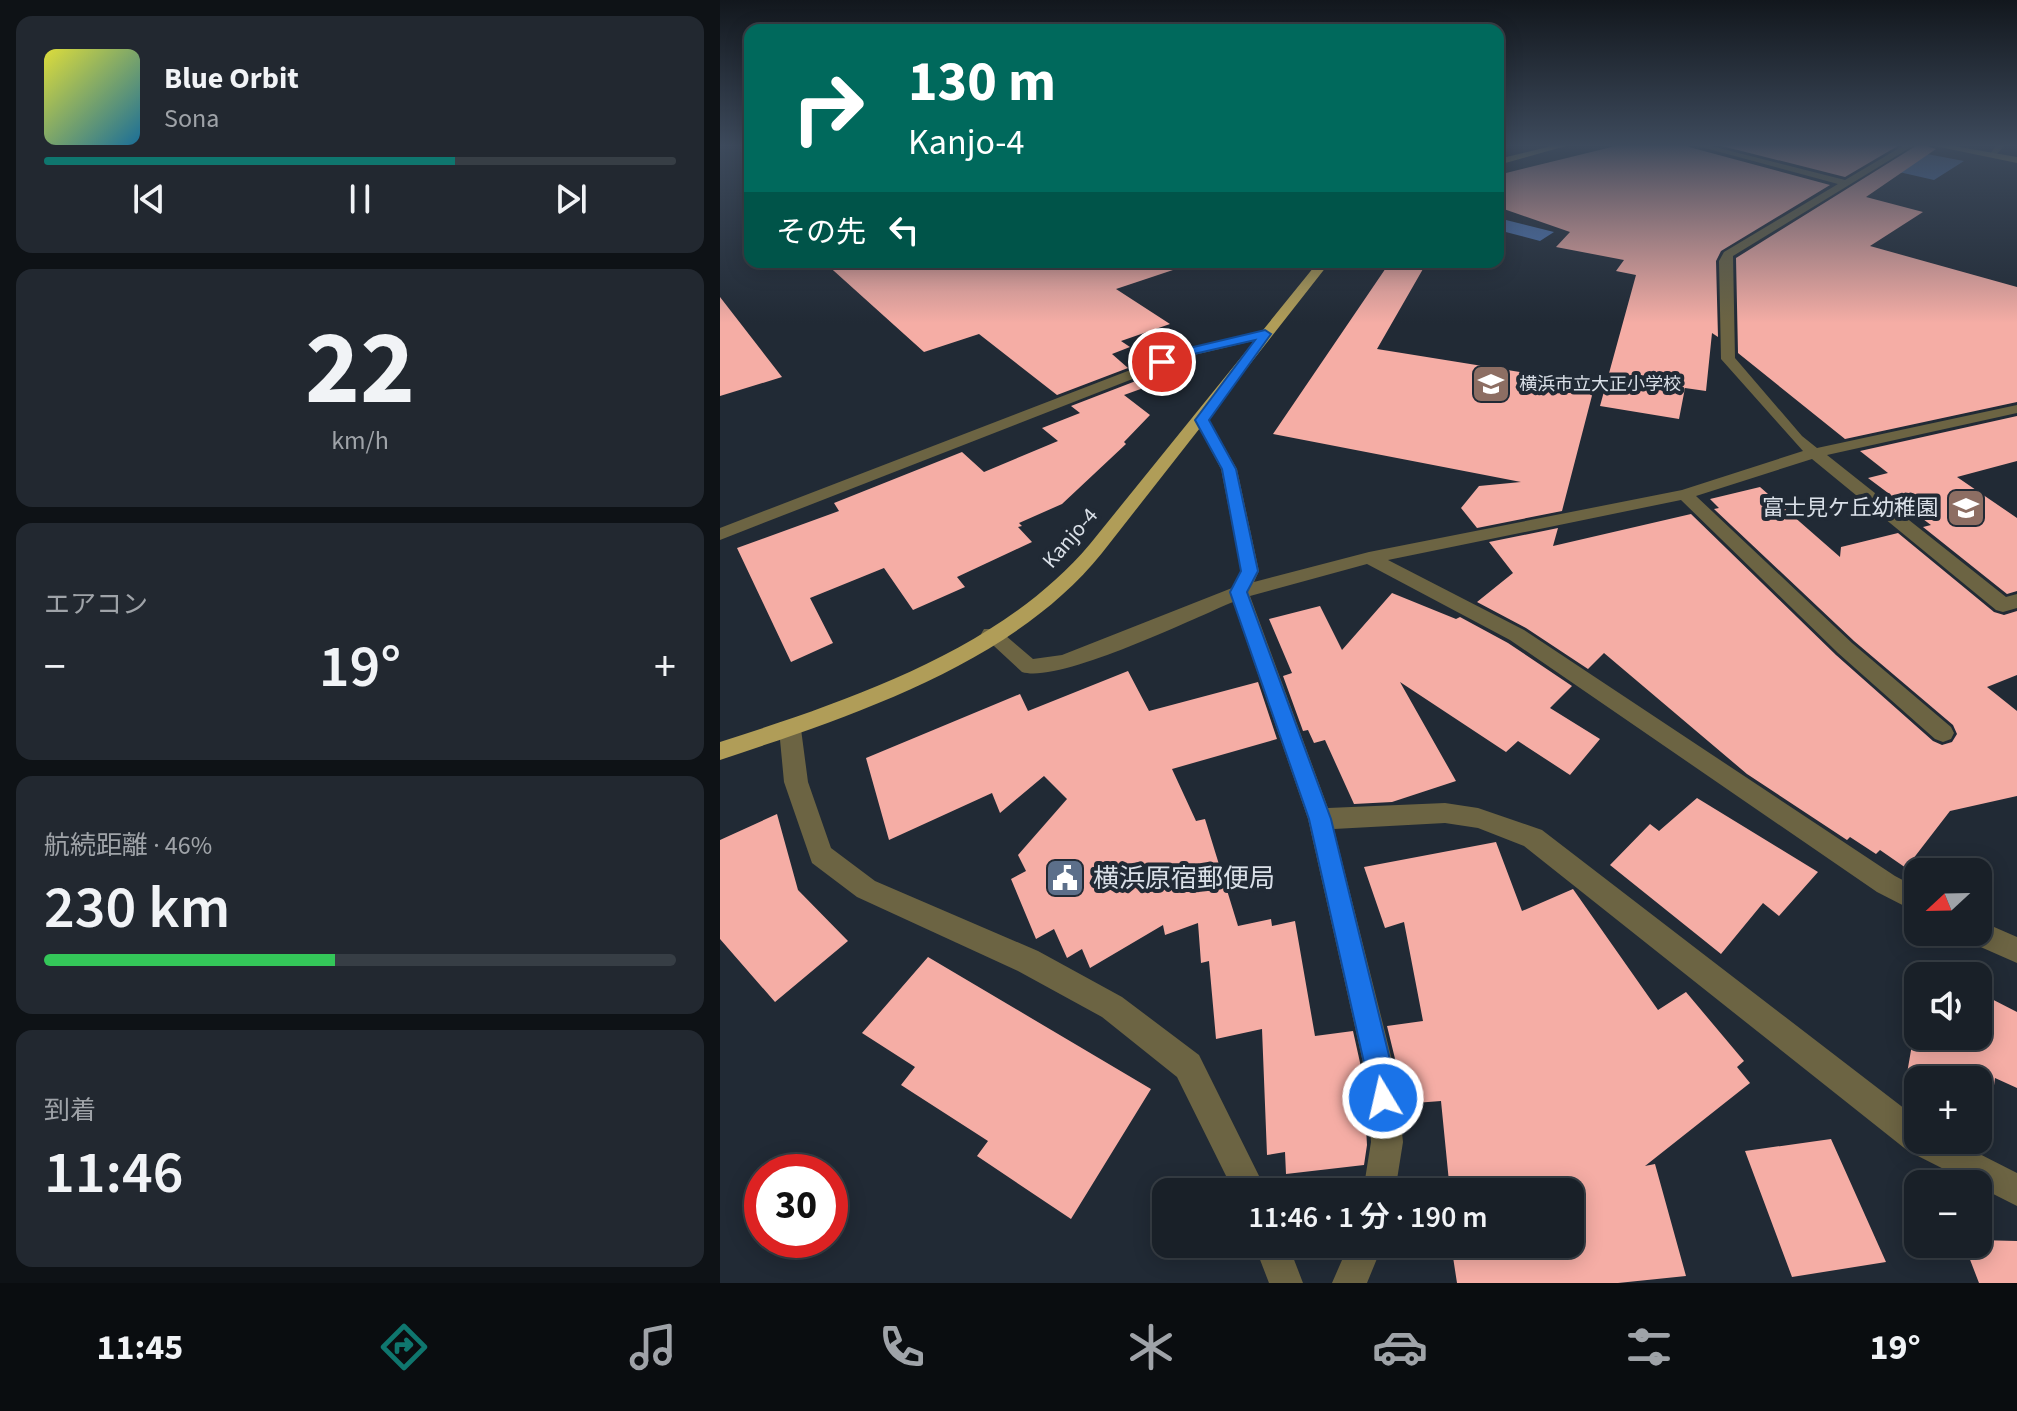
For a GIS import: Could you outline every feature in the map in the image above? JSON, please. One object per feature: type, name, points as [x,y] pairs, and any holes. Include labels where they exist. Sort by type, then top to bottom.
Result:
[{"type":"main road","name":"Kanjo-4","points":[[720,751],[790,729],[893,690],[991,634],[1063,585],[1202,420],[1265,334],[1319,268]]},
{"type":"street","points":[[1812,204],[1735,248],[1725,261],[1728,359],[1797,439],[2003,605],[2017,601]]},
{"type":"street","points":[[720,534],[1190,352],[1265,334]]},
{"type":"street","points":[[991,634],[1029,667],[1065,662],[1239,592],[1369,558],[1685,494],[1814,453],[2017,409]]},
{"type":"street","points":[[1202,420],[1229,469],[1250,571],[1239,592],[1320,819],[1381,1076],[1387,1142],[1381,1178]]},
{"type":"street","points":[[1685,494],[1845,648],[1943,733]]},
{"type":"street","points":[[1369,558],[1517,635],[1904,894]]},
{"type":"street","points":[[790,729],[796,782],[821,855],[866,889],[1028,961],[1112,1007],[1188,1066],[1244,1178]]},
{"type":"street","points":[[1320,819],[1445,813],[1478,818],[1533,838],[1904,1128]]},
{"type":"street","points":[[1992,939],[2017,950]]},
{"type":"street","points":[[1946,1154],[2017,1190]]},
{"type":"street","points":[[1276,1258],[1286,1283]]},
{"type":"street","points":[[1349,1283],[1360,1258]]},
{"type":"water","points":[[1504,220],[1554,232],[1540,241],[1504,232]]},
{"type":"building","points":[[1504,204],[1799,204],[1721,251],[1716,261],[1718,337],[1712,333],[1706,391],[1685,388],[1679,419],[1600,406],[1636,275],[1616,271],[1624,260],[1556,247],[1570,232],[1504,209]]},
{"type":"building","points":[[1823,204],[1892,204],[1923,212],[1870,246],[2017,287],[2017,402],[1845,439],[1738,353],[1736,258]]},
{"type":"building","points":[[831,268],[1176,268],[1116,289],[1170,324],[1121,341],[1130,347],[1112,354],[1128,368],[1057,395],[979,334],[924,352]]},
{"type":"building","points":[[1386,268],[1424,268],[1377,349],[1595,384],[1562,511],[1477,528],[1461,508],[1479,486],[1521,482],[1273,434]]},
{"type":"building","points":[[720,297],[782,377],[720,396]]},
{"type":"building","points":[[1141,379],[1149,386],[1124,395],[1150,415],[1124,442],[1126,444],[1062,504],[1019,523],[1022,526],[1018,527],[1032,542],[957,577],[965,587],[913,610],[884,568],[810,598],[833,643],[791,662],[737,548],[839,511],[834,503],[962,452],[984,472],[1058,441],[1042,428],[1080,413],[1071,406]]},
{"type":"building","points":[[2017,416],[2017,461],[1957,477],[2017,518],[2017,591],[2007,594],[1923,527],[1931,525],[1868,478],[1888,473],[1860,451]]},
{"type":"building","points":[[1760,487],[1840,557],[1841,547],[1898,533],[1994,612],[2004,615],[2017,611],[2017,675],[1987,687],[2017,711],[2017,796],[1950,811],[1914,858],[1904,858],[1904,867],[1880,850],[1876,854],[1850,837],[1847,840],[1747,774],[1604,653],[1588,669],[1526,628],[1477,602],[1513,573],[1489,542],[1558,528],[1553,546],[1691,514],[1836,655],[1933,741],[1942,745],[1952,742],[1957,734],[1953,725],[1854,641],[1714,509],[1719,508],[1710,499]]},
{"type":"building","points":[[1392,593],[1456,619],[1460,617],[1508,643],[1572,686],[1550,708],[1600,739],[1570,775],[1518,741],[1506,752],[1400,682],[1456,781],[1392,802],[1354,804],[1325,740],[1314,743],[1308,730],[1303,731],[1283,676],[1292,673],[1269,619],[1320,606],[1342,650]]},
{"type":"building","points":[[1128,671],[1149,711],[1258,682],[1277,739],[1172,769],[1196,821],[1205,819],[1238,926],[1271,919],[1272,926],[1295,921],[1315,1036],[1353,1031],[1363,1076],[1367,1145],[1364,1165],[1286,1174],[1285,1152],[1267,1155],[1262,1029],[1216,1039],[1209,961],[1201,963],[1198,923],[1165,935],[1163,925],[1090,968],[1082,949],[1067,958],[1054,929],[1036,939],[1011,879],[1026,871],[1018,855],[1067,799],[1044,776],[1000,813],[992,793],[889,840],[866,758],[1020,694],[1028,711]]},
{"type":"building","points":[[1697,798],[1818,872],[1779,916],[1763,903],[1721,954],[1610,865],[1650,824],[1659,831]]},
{"type":"building","points":[[777,814],[798,890],[848,941],[775,1002],[720,939],[720,840]]},
{"type":"building","points":[[1496,842],[1522,911],[1573,889],[1658,1010],[1686,992],[1744,1061],[1737,1067],[1750,1083],[1645,1166],[1655,1164],[1686,1276],[1618,1283],[1457,1283],[1453,1258],[1584,1258],[1584,1178],[1449,1178],[1441,1101],[1402,1104],[1399,1075],[1387,1026],[1423,1021],[1404,922],[1385,928],[1364,867]]},
{"type":"building","points":[[928,957],[1151,1089],[1071,1219],[977,1156],[988,1141],[901,1085],[915,1067],[862,1033]]},
{"type":"building","points":[[1992,999],[2017,1012],[2017,1088],[1995,1078],[1992,1100],[1992,1066],[1908,1066],[1911,1050],[1992,1050]]},
{"type":"building","points":[[1831,1139],[1886,1262],[1792,1277],[1745,1151]]},
{"type":"building","points":[[1992,1240],[2017,1241],[2017,1283],[1979,1283],[1969,1258],[1992,1258]]},
{"type":"place","name":"横浜市立大正小学校","points":[[1491,384]]},
{"type":"place","name":"富士見ケ丘幼稚園","points":[[1966,508]]},
{"type":"place","name":"横浜原宿郵便局","points":[[1065,878]]},
{"type":"route","points":[[1162,362],[1265,334],[1202,420],[1229,469],[1250,571],[1239,592],[1320,819],[1381,1076],[1383,1098]]}]
